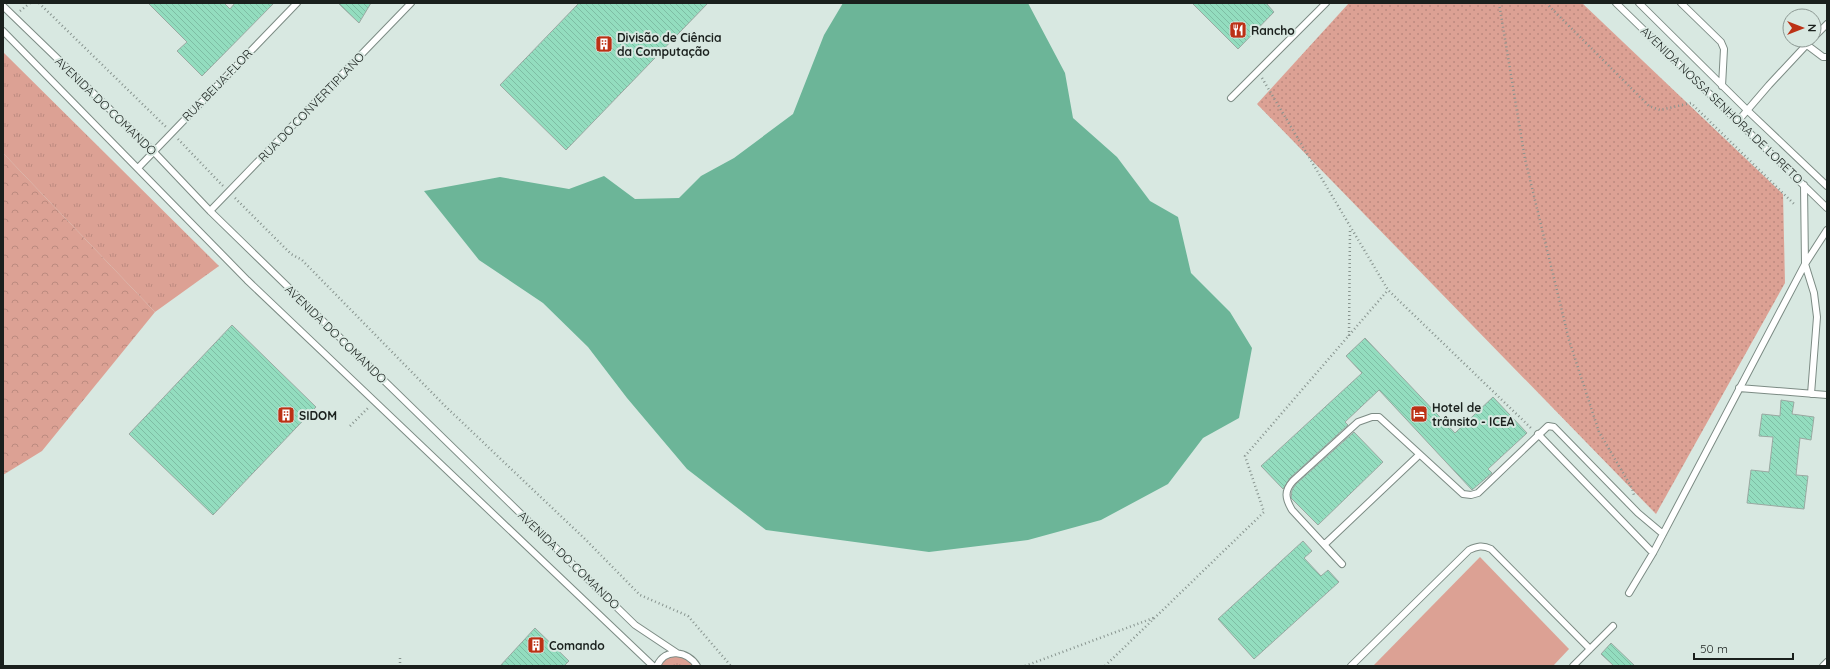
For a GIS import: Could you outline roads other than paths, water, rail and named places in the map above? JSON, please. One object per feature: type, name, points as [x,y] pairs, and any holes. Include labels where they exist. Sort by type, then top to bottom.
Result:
[{"type":"lane","name":"RUA BEIJA-FLOR","points":[[138,168],[297,3]]},
{"type":"lane","name":"RUA DO CONVERTIPLANO","points":[[210,211],[412,3]]},
{"type":"lane","points":[[1232,98],[1326,3]]},
{"type":"lane","name":"AVENIDA NOSSA SENHORA DE LORETO","points":[[1616,3],[1827,208]]},
{"type":"lane","name":"AVENIDA NOSSA SENHORA DE LORETO","points":[[1639,3],[1722,86],[1827,186]]},
{"type":"lane","points":[[1681,3],[1721,42],[1724,49],[1722,86]]},
{"type":"lane","name":"AVENIDA DO COMANDO","points":[[3,6],[154,152],[210,211],[635,625],[678,653],[689,656],[697,666]]},
{"type":"lane","name":"AVENIDA DO COMANDO","points":[[3,31],[247,280],[653,666]]},
{"type":"lane","points":[[1738,121],[1804,48]]},
{"type":"lane","points":[[1815,48],[1823,57],[1827,57]]},
{"type":"lane","points":[[1804,185],[1805,264],[1814,293],[1817,318],[1811,394]]},
{"type":"lane","points":[[1629,593],[1653,553],[1805,264],[1827,230]]},
{"type":"lane","points":[[1739,388],[1827,395]]},
{"type":"lane","points":[[1342,564],[1292,510],[1287,501],[1286,493],[1288,487],[1293,481],[1358,422],[1372,417],[1379,417],[1463,494],[1471,495],[1478,493],[1538,434],[1548,426],[1554,427],[1638,513],[1663,534]]},
{"type":"lane","points":[[1538,434],[1653,553]]},
{"type":"lane","points":[[1325,544],[1419,455]]},
{"type":"lane","points":[[1351,666],[1469,550],[1475,547],[1484,546],[1491,549],[1590,649]]},
{"type":"lane","points":[[1573,666],[1613,626]]},
{"type":"lane","points":[[657,666],[664,657],[678,653]]},
{"type":"lane","points":[[1823,666],[1827,662]]},
{"type":"place","name":"Rancho","points":[[1238,30]]},
{"type":"place","name":"Divisão de Ciência da Computação","points":[[604,44]]},
{"type":"place","name":"Hotel de trânsito - ICEA","points":[[1419,414]]},
{"type":"place","name":"SIDOM","points":[[286,415]]},
{"type":"place","name":"Comando","points":[[536,645]]}]
